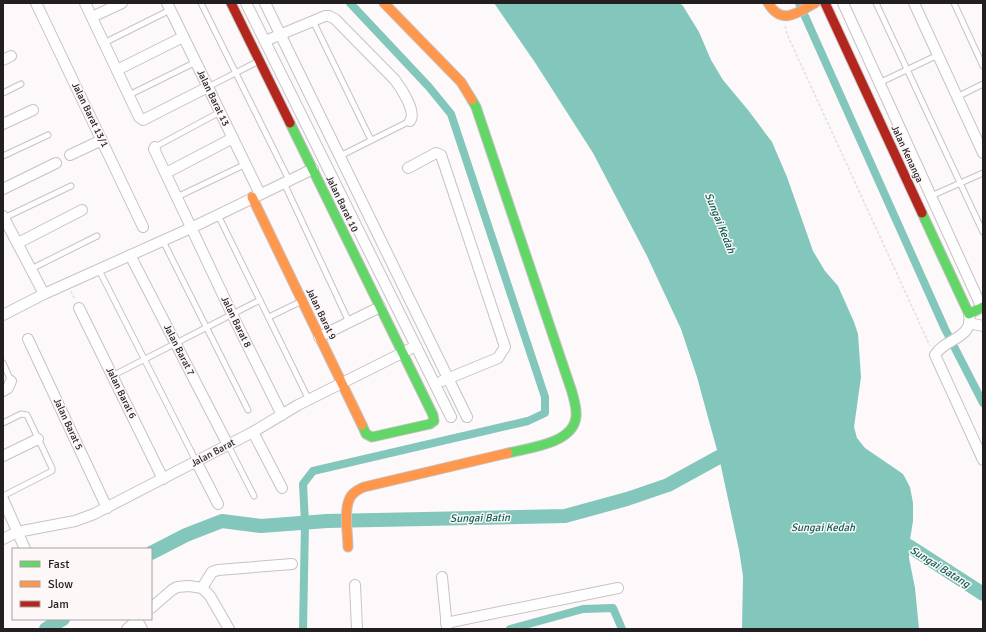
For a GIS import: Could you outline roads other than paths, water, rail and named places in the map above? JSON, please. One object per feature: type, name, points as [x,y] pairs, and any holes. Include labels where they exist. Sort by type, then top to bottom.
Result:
[{"type":"street","name":"Jalan Barat 13/1","points":[[36,3],[143,227]]},
{"type":"street","points":[[85,3],[139,117],[143,120],[208,87]]},
{"type":"street","points":[[92,17],[122,3]]},
{"type":"street","name":"Jalan Barat 10","points":[[232,3],[433,415],[434,421],[430,424],[372,437]]},
{"type":"street","points":[[246,3],[451,417]]},
{"type":"street","points":[[265,3],[467,417]]},
{"type":"street","points":[[348,547],[347,515],[350,498],[354,493],[364,487],[553,442],[567,434],[577,419],[577,412],[572,392],[476,107],[461,82],[384,3]]},
{"type":"street","points":[[768,3],[777,15],[786,16],[814,4]]},
{"type":"street","name":"Jalan Kenanga","points":[[826,3],[968,323]]},
{"type":"street","points":[[843,3],[982,307],[968,323],[938,350],[935,355],[983,460]]},
{"type":"street","points":[[914,3],[983,153]]},
{"type":"street","name":"Jalan Barat 13","points":[[168,6],[246,164],[256,196]]},
{"type":"street","points":[[265,41],[325,16],[329,16],[334,19],[395,80],[403,91],[413,113],[410,121]]},
{"type":"street","points":[[117,70],[183,37]]},
{"type":"street","points":[[3,124],[33,110]]},
{"type":"street","points":[[166,174],[233,138]]},
{"type":"street","points":[[70,156],[102,140]]},
{"type":"street","name":"Jalan Barat 8","points":[[155,147],[154,149],[191,228],[282,415]]},
{"type":"street","points":[[408,168],[436,153],[441,155],[505,347],[498,358],[435,384]]},
{"type":"street","points":[[3,189],[56,163]]},
{"type":"street","points":[[3,315],[44,294],[191,228],[313,169]]},
{"type":"street","name":"Jalan Barat 9","points":[[256,196],[319,337],[366,434],[372,437]]},
{"type":"street","points":[[18,243],[82,210]]},
{"type":"street","points":[[4,217],[44,294]]},
{"type":"street","name":"Jalan Barat 7","points":[[130,255],[228,445]]},
{"type":"street","points":[[319,337],[380,307]]},
{"type":"street","name":"Jalan Barat 6","points":[[79,308],[163,479]]},
{"type":"street","points":[[968,323],[983,326]]},
{"type":"street","name":"Jalan Barat 5","points":[[28,339],[107,508]]},
{"type":"street","name":"Jalan Barat","points":[[3,539],[17,532],[74,521],[107,508],[253,432],[309,400],[416,346]]},
{"type":"street","points":[[3,391],[8,388],[11,381]]},
{"type":"street","points":[[253,432],[282,488]]},
{"type":"street","points":[[3,456],[38,439]]},
{"type":"street","points":[[196,462],[218,504]]},
{"type":"street","points":[[3,498],[25,548]]},
{"type":"street","points":[[202,588],[212,572],[218,570],[292,564]]},
{"type":"street","points":[[442,577],[446,626],[618,588]]},
{"type":"street","points":[[355,585],[357,629]]},
{"type":"street","points":[[152,607],[177,587],[189,586],[202,588],[210,596],[228,629]]},
{"type":"street","points":[[127,629],[139,623]]},
{"type":"lane","points":[[201,3],[236,72],[349,322]]},
{"type":"lane","points":[[876,3],[983,232]]},
{"type":"lane","points":[[954,3],[983,66]]},
{"type":"lane","points":[[104,43],[168,6]]},
{"type":"lane","points":[[314,21],[371,140]]},
{"type":"lane","points":[[879,83],[938,55]]},
{"type":"lane","points":[[208,87],[260,60]]},
{"type":"lane","points":[[129,95],[196,62]]},
{"type":"lane","points":[[3,93],[21,84]]},
{"type":"lane","points":[[957,97],[983,84]]},
{"type":"lane","points":[[155,147],[220,112]]},
{"type":"lane","points":[[340,156],[410,121]]},
{"type":"lane","points":[[3,156],[48,135]]},
{"type":"lane","points":[[177,197],[246,164]]},
{"type":"lane","points":[[931,196],[983,173]]},
{"type":"lane","points":[[4,217],[71,186]]},
{"type":"lane","points":[[218,215],[309,400]]},
{"type":"lane","points":[[31,269],[97,236]]},
{"type":"lane","points":[[163,241],[248,410]]},
{"type":"lane","points":[[99,270],[196,462]]},
{"type":"lane","points":[[112,376],[260,300]]},
{"type":"lane","points":[[269,317],[302,301]]},
{"type":"lane","points":[[3,363],[11,381]]},
{"type":"lane","points":[[3,423],[21,414],[27,415],[52,468],[50,474],[3,498]]},
{"type":"lane","points":[[228,445],[254,496]]},
{"type":"water","name":"Sungai Kedah","points":[[494,3],[680,3],[683,6],[699,32],[711,60],[723,80],[772,142],[787,177],[813,251],[825,271],[838,286],[854,322],[858,334],[861,377],[854,427],[857,438],[865,448],[903,474],[910,487],[913,503],[913,521],[909,546],[909,558],[915,588],[919,629],[742,629],[743,576],[739,550],[719,457],[697,377],[681,329],[647,256],[593,153],[536,64]]},
{"type":"waterway","points":[[303,629],[305,523],[303,484],[313,471],[528,421],[545,413],[545,397],[451,114],[429,87],[350,3]]},
{"type":"waterway","points":[[799,3],[945,329],[983,403]]},
{"type":"waterway","name":"Sungai Batin","points":[[152,552],[186,535],[222,521],[261,526],[327,521],[565,516],[627,499],[668,485],[719,457],[737,456]]},
{"type":"waterway","name":"Sungai Batang","points":[[890,542],[909,546],[983,594]]},
{"type":"waterway","points":[[510,629],[583,609],[613,608],[622,629]]},
{"type":"waterway","name":"Sungai Batin","points":[[46,629],[61,620]]}]
